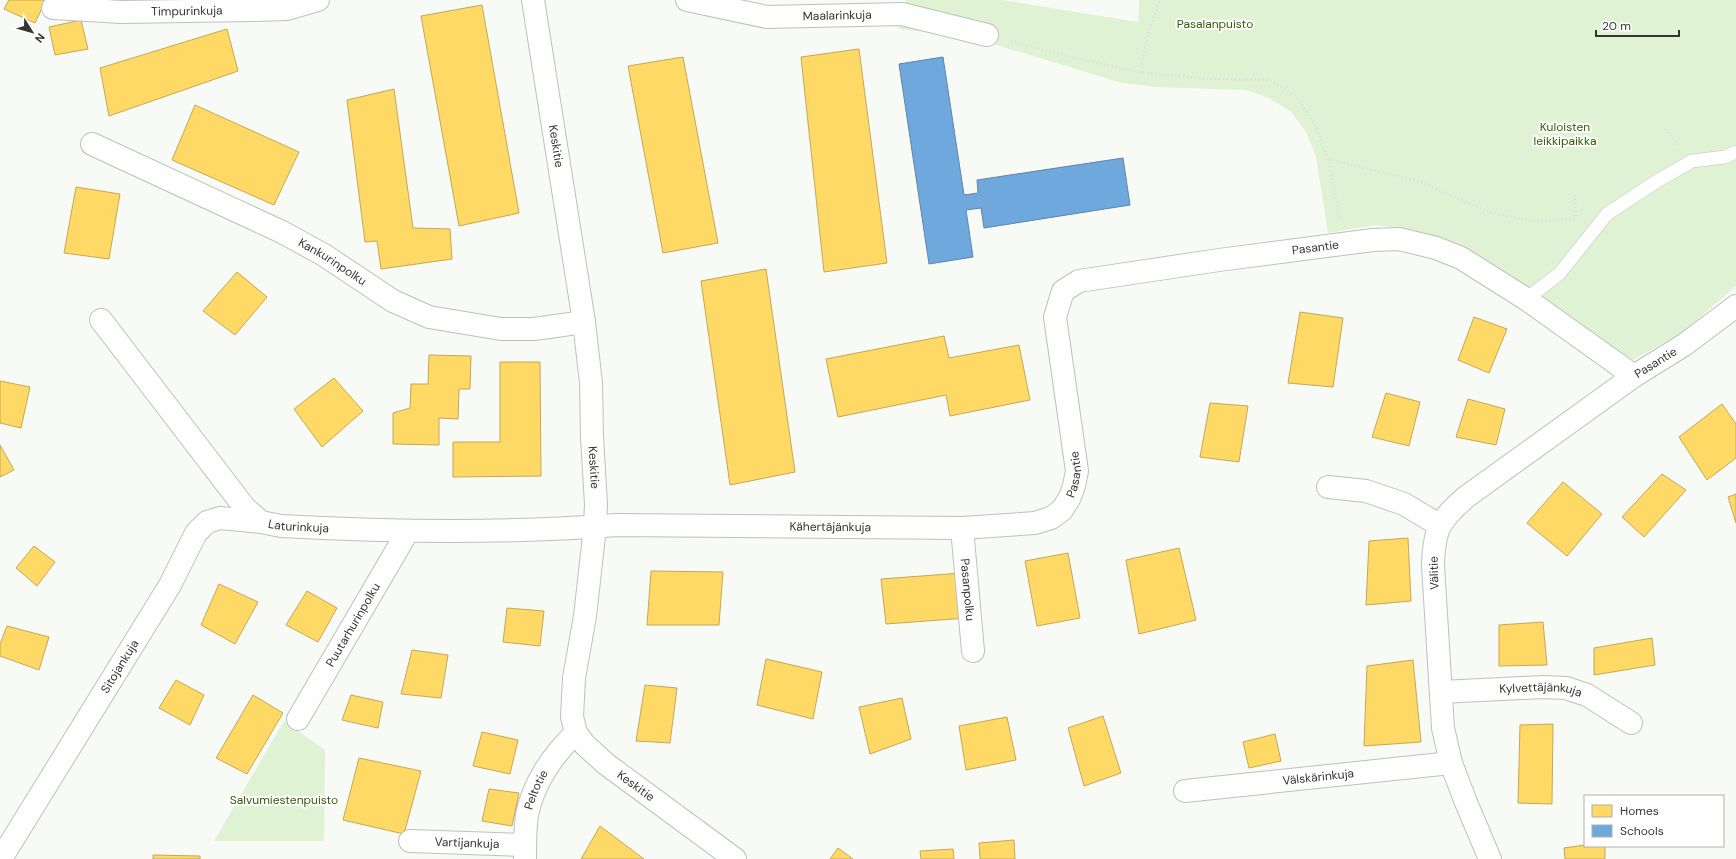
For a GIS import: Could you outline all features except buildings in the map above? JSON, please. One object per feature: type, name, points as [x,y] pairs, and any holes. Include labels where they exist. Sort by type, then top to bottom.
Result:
[{"type":"street","name":"Timpurinkuja","points":[[53,8],[122,12],[254,10],[286,9],[318,0]]},
{"type":"street","name":"Maalarinkuja","points":[[686,0],[767,17],[902,7],[987,34]]},
{"type":"street","name":"Keskitie","points":[[540,1],[591,383],[592,437],[596,504],[595,527],[584,616],[574,678],[572,717],[576,733],[585,745],[606,764],[736,859]]},
{"type":"street","name":"Kankurinpolku","points":[[92,144],[282,232],[324,255],[393,301],[429,317],[501,329],[534,329],[584,322]]},
{"type":"street","name":"Pasantie","points":[[1062,510],[1072,492],[1077,472],[1055,317],[1063,291],[1080,281],[1219,260],[1345,244],[1399,239],[1436,248],[1461,258],[1526,299],[1634,376],[1684,345],[1736,306]]},
{"type":"street","name":"Laturinkuja","points":[[101,320],[245,508],[261,522],[287,526],[408,531],[570,529],[595,527]]},
{"type":"street","name":"Välitie","points":[[1490,859],[1451,763],[1443,728],[1433,565],[1434,543],[1439,525],[1451,510],[1466,497],[1634,376]]},
{"type":"street","points":[[1328,487],[1366,490],[1404,504],[1439,525]]},
{"type":"street","name":"Kähertäjänkuja","points":[[595,527],[616,525],[962,528],[1035,523],[1051,518],[1062,510]]},
{"type":"street","name":"Sitojankuja","points":[[2,858],[170,585],[196,533],[207,522],[220,518],[261,522]]},
{"type":"street","name":"Pasanpolku","points":[[962,528],[973,651]]},
{"type":"street","name":"Puutarhurinpolku","points":[[298,719],[408,531]]},
{"type":"street","name":"Kylvettäjänkuja","points":[[1441,692],[1543,687],[1566,688],[1587,695],[1631,723]]},
{"type":"street","name":"Peltotie","points":[[525,852],[528,815],[536,788],[548,766],[564,744],[576,733]]},
{"type":"street","name":"Välskärinkuja","points":[[1185,791],[1451,763]]},
{"type":"street","name":"Vartijankuja","points":[[410,841],[525,852]]},
{"type":"lane","points":[[1526,299],[1559,274],[1607,214],[1692,161],[1725,157],[1736,152]]},
{"type":"path","points":[[1140,72],[1149,30],[1160,0]]},
{"type":"path","points":[[987,34],[1074,58],[1140,72],[1211,79],[1270,80],[1297,97],[1316,127],[1328,159],[1345,244]]},
{"type":"path","points":[[1328,159],[1418,181],[1489,212],[1536,222],[1607,214]]},
{"type":"path","points":[[1575,195],[1576,218]]},
{"type":"green space","points":[[906,0],[1002,0],[1138,22],[1139,0],[1736,0],[1736,286],[1683,332],[1633,360],[1461,249],[1415,230],[1376,225],[1328,233],[1316,156],[1306,132],[1291,112],[1269,98],[1246,90],[1158,87],[1122,83],[967,36],[899,29]]},
{"type":"green space","name":"Salvumiestenpuisto","points":[[284,721],[325,750],[324,841],[214,841]]},
{"type":"park label","name":"Pasalanpuisto","points":[[1215,24]]},
{"type":"park label","name":"Kuloisten leikkipaikka","points":[[1565,134]]}]
